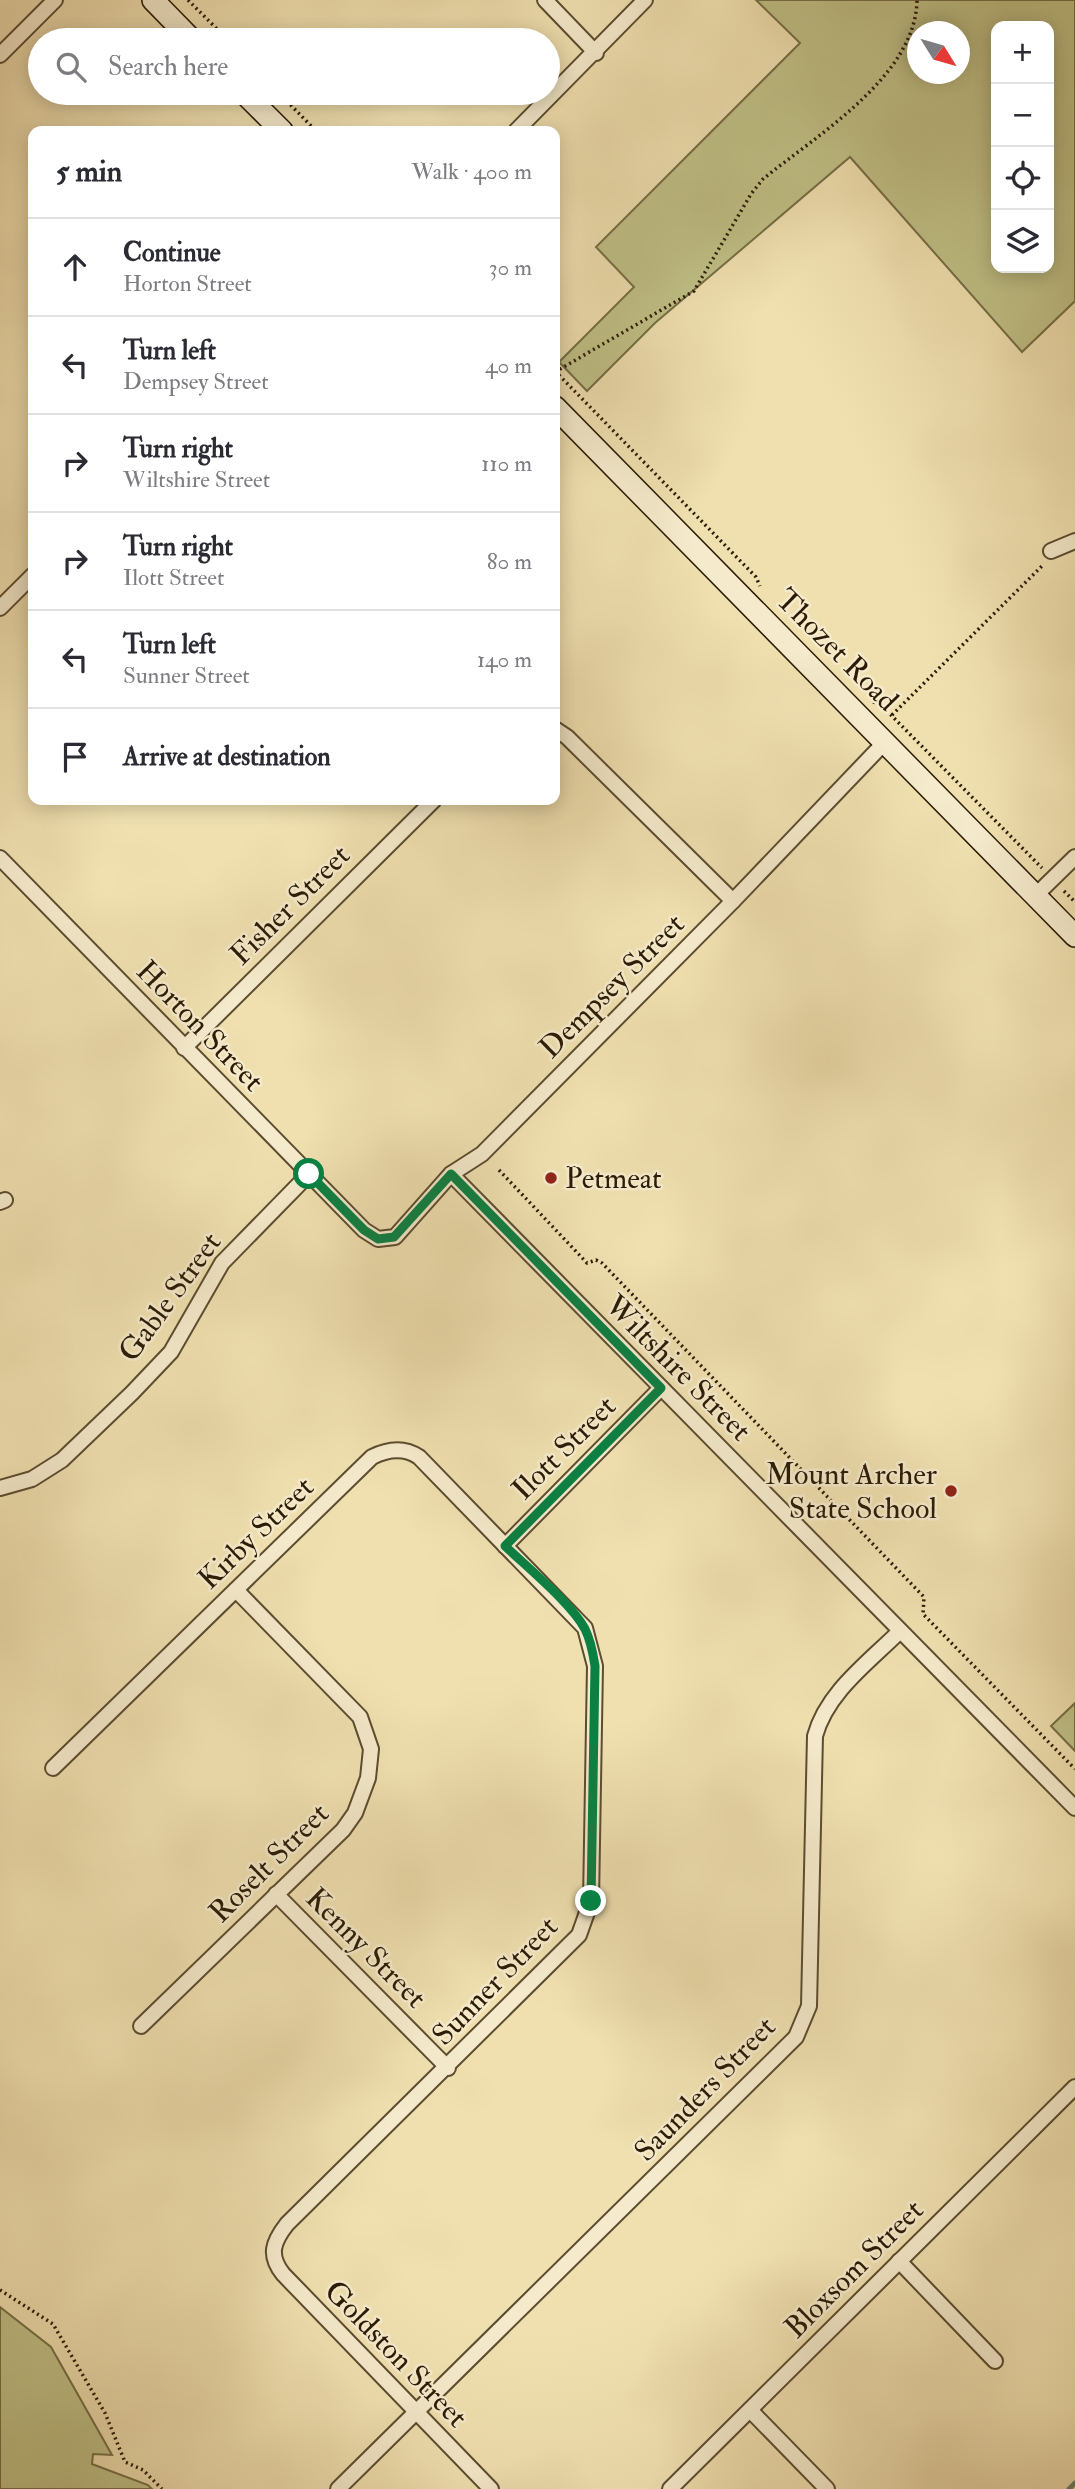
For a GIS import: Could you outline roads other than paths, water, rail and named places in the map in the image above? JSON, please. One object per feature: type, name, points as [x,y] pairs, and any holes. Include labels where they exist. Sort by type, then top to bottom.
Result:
[{"type":"street","points":[[0,55],[55,0]]},
{"type":"street","points":[[153,0],[180,28]]},
{"type":"street","points":[[545,0],[596,53]]},
{"type":"street","points":[[560,88],[645,0]]},
{"type":"street","points":[[256,105],[277,126]]},
{"type":"street","points":[[521,126],[543,105]]},
{"type":"street","name":"Thozet Road","points":[[560,412],[1075,936]]},
{"type":"street","points":[[1051,551],[1075,541]]},
{"type":"street","points":[[0,608],[28,580]]},
{"type":"street","points":[[560,732],[733,901]]},
{"type":"street","name":"Dempsey Street","points":[[364,1230],[378,1239],[394,1237],[451,1174],[482,1153],[733,901],[880,737]]},
{"type":"street","name":"Fisher Street","points":[[184,1048],[429,805]]},
{"type":"street","points":[[1035,896],[1075,857]]},
{"type":"street","name":"Horton Street","points":[[0,858],[364,1230]]},
{"type":"street","name":"Gable Street","points":[[0,1488],[32,1479],[62,1460],[132,1393],[171,1352],[222,1263],[309,1174]]},
{"type":"street","name":"Wiltshire Street","points":[[451,1174],[1075,1808]]},
{"type":"street","name":"Ilott Street","points":[[505,1546],[661,1388]]},
{"type":"street","name":"Kirby Street","points":[[53,1768],[372,1457],[384,1451],[408,1450],[419,1458],[505,1546]]},
{"type":"street","name":"Sunner Street","points":[[272,2250],[276,2238],[287,2224],[567,1949],[579,1935],[591,1901],[595,1666],[592,1647],[584,1628],[574,1615],[505,1546]]},
{"type":"street","name":"Roselt Street","points":[[141,2026],[343,1830],[355,1813],[368,1778],[370,1749],[360,1717],[236,1590]]},
{"type":"street","name":"Saunders Street","points":[[338,2489],[796,2037],[808,2007],[815,1736],[820,1718],[831,1700],[900,1630]]},
{"type":"street","name":"Kenny Street","points":[[276,1894],[448,2068]]},
{"type":"street","name":"Bloxsom Street","points":[[670,2489],[1075,2087]]},
{"type":"street","name":"Goldston Street","points":[[272,2250],[275,2264],[283,2274],[491,2489]]},
{"type":"street","points":[[899,2262],[995,2361]]},
{"type":"street","points":[[750,2410],[827,2489]]},
{"type":"waterway","points":[[1069,2489],[1075,2483]]},
{"type":"place","name":"Petmeat","points":[[551,1178]]},
{"type":"place","name":"Mount Archer State School","points":[[951,1491]]}]
